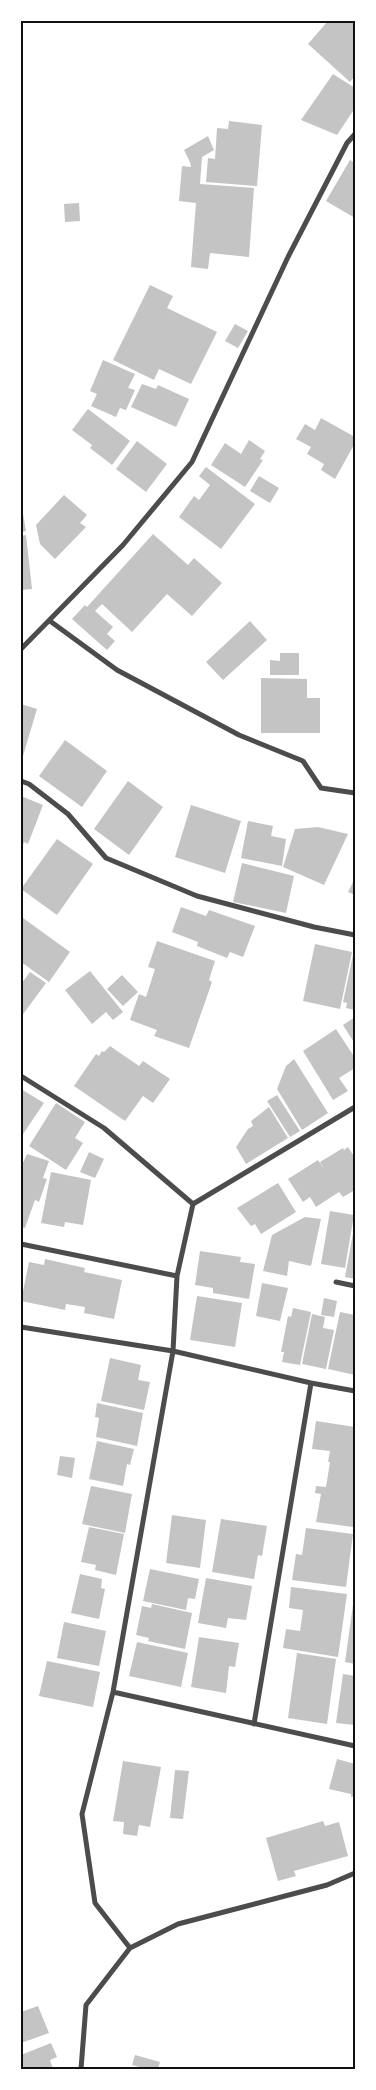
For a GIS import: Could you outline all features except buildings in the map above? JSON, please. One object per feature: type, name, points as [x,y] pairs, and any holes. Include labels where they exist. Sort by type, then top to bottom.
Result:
[{"type":"street","points":[[21,649],[123,546],[192,462],[288,257],[347,144],[355,134]]},
{"type":"street","points":[[50,621],[116,670],[239,735],[303,760],[321,788],[355,793]]},
{"type":"street","points":[[21,781],[29,784],[68,814],[106,858],[197,896],[314,927],[355,935]]},
{"type":"street","points":[[21,1076],[104,1128],[193,1204]]},
{"type":"street","points":[[130,1948],[95,1903],[82,1814],[113,1692],[173,1351],[178,1276],[193,1204],[355,1108]]},
{"type":"street","points":[[21,1244],[178,1276]]},
{"type":"street","points":[[336,1282],[355,1286]]},
{"type":"street","points":[[21,1327],[173,1351],[310,1383],[355,1391]]},
{"type":"street","points":[[254,1724],[310,1383]]},
{"type":"street","points":[[113,1692],[355,1746]]},
{"type":"street","points":[[81,2069],[86,2005],[130,1948],[178,1924],[327,1885],[355,1873]]}]
